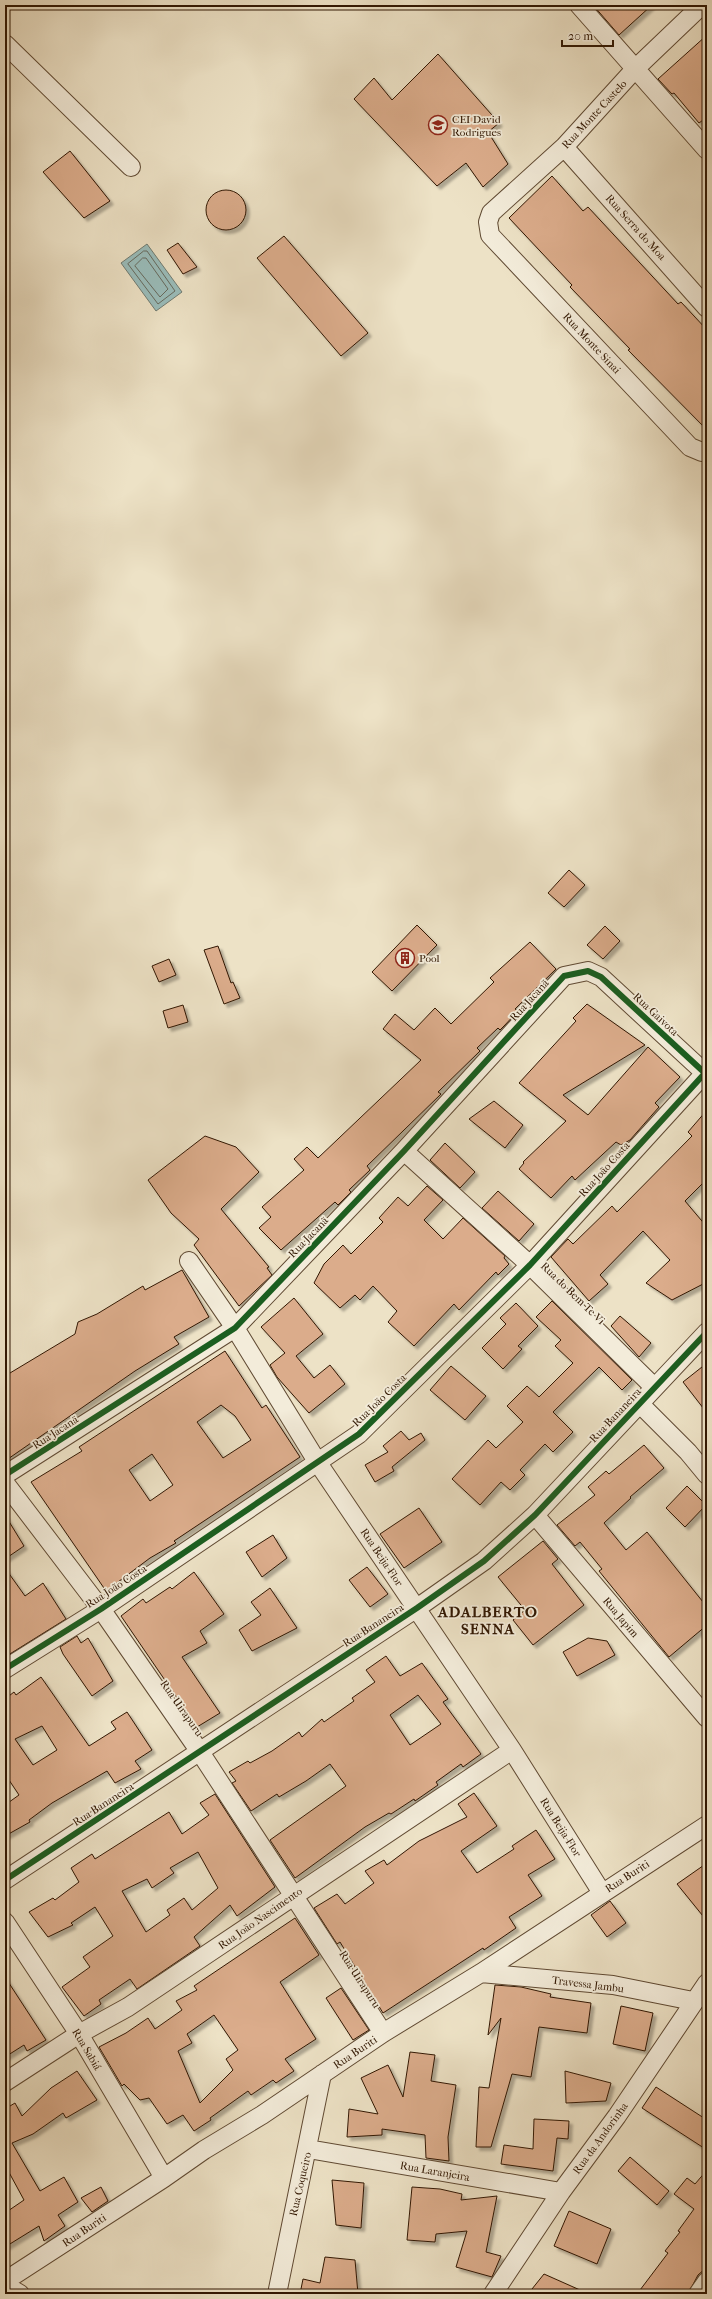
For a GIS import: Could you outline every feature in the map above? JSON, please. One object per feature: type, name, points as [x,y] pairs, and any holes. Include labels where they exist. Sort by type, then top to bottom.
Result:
[{"type":"street","points":[[580,5],[707,150]]},
{"type":"street","name":"Rua Monte Castelo","points":[[488,222],[491,213],[564,146],[636,69],[702,5]]},
{"type":"street","points":[[5,44],[131,167]]},
{"type":"street","name":"Rua Serra do Moa","points":[[564,146],[707,308]]},
{"type":"street","name":"Rua Monte Sinai","points":[[488,222],[490,235],[690,447],[695,450],[707,452]]},
{"type":"street","name":"Rua Gaivota","points":[[588,971],[601,977],[706,1074]]},
{"type":"street","name":"Rua Jacanã","points":[[5,1476],[235,1328],[404,1151],[564,976],[588,971]]},
{"type":"street","name":"Rua João Costa","points":[[5,1669],[100,1609],[359,1434],[530,1265],[706,1074]]},
{"type":"street","name":"Rua do Bem Te Vi","points":[[404,1151],[530,1265],[654,1387]]},
{"type":"street","name":"Rua Beija-Flor","points":[[189,1261],[235,1328],[318,1463],[512,1750],[602,1893]]},
{"type":"street","name":"Rua Bananeira","points":[[5,1880],[417,1608],[484,1561],[535,1515],[707,1332]]},
{"type":"street","points":[[640,1404],[688,1452],[707,1475]]},
{"type":"street","name":"Rua Uirapuru","points":[[5,1483],[100,1609],[200,1752],[383,2033]]},
{"type":"street","name":"Rua Japim","points":[[535,1515],[707,1718]]},
{"type":"street","name":"Rua João Nascimento","points":[[5,2082],[78,2034],[128,2007],[242,1931],[293,1894],[512,1750]]},
{"type":"street","name":"Rua Buriti","points":[[5,2281],[164,2178],[204,2150],[262,2115],[383,2033],[481,1973],[707,1825]]},
{"type":"street","name":"Rua Sabiá","points":[[5,1922],[78,2034],[164,2178]]},
{"type":"street","name":"Travessa Jambu","points":[[481,1973],[613,1985],[693,2001]]},
{"type":"street","name":"Rua da Andorinha","points":[[493,2294],[561,2192],[617,2116],[693,2001],[707,1983]]},
{"type":"street","name":"Rua Coqueiro","points":[[278,2294],[322,2074]]},
{"type":"street","name":"Rua Laranjeira","points":[[308,2149],[561,2192]]},
{"type":"street","points":[[698,2294],[707,2281]]},
{"type":"street","points":[[5,2285],[20,2294]]},
{"type":"water","points":[[147,244],[182,292],[156,311],[121,263]]},
{"type":"building","points":[[593,5],[652,5],[619,35]]},
{"type":"building","points":[[707,35],[707,117],[699,123],[674,93],[672,94],[658,79]]},
{"type":"building","points":[[438,54],[499,123],[488,132],[508,164],[483,187],[466,163],[437,186],[354,99],[374,78],[392,100]]},
{"type":"building","points":[[70,151],[110,201],[84,218],[43,172]]},
{"type":"building","points":[[552,176],[583,211],[588,207],[678,304],[681,302],[707,330],[707,430],[628,350],[630,349],[570,287],[572,285],[509,218]]},
{"type":"building","points":[[230,190],[237,193],[243,199],[246,210],[245,218],[237,227],[230,230],[222,230],[215,227],[207,218],[206,206],[209,199],[218,191]]},
{"type":"building","points":[[284,236],[368,333],[341,356],[257,258]]},
{"type":"building","points":[[178,243],[197,267],[183,274],[167,250]]},
{"type":"building","points":[[569,870],[585,885],[564,907],[548,893]]},
{"type":"building","name":"Pool","points":[[417,925],[437,945],[392,991],[372,972]]},
{"type":"building","points":[[605,926],[620,941],[603,959],[587,945]]},
{"type":"building","points":[[530,942],[556,969],[515,1009],[518,1011],[500,1030],[498,1028],[477,1048],[480,1051],[438,1092],[441,1094],[367,1166],[370,1170],[349,1190],[351,1192],[338,1205],[335,1202],[281,1250],[259,1228],[271,1217],[262,1207],[304,1170],[294,1159],[307,1147],[318,1158],[421,1060],[383,1029],[395,1014],[414,1030],[435,1008],[451,1024],[494,982],[490,978]]},
{"type":"building","points":[[218,946],[231,983],[233,982],[240,998],[224,1004],[204,950]]},
{"type":"building","points":[[169,959],[176,975],[159,982],[152,966]]},
{"type":"building","points":[[587,1004],[645,1045],[563,1095],[588,1115],[648,1047],[680,1077],[655,1103],[659,1107],[630,1140],[621,1145],[616,1142],[575,1180],[572,1176],[551,1198],[519,1169],[524,1163],[523,1162],[566,1121],[519,1083],[576,1021],[573,1018]]},
{"type":"building","points":[[183,1005],[188,1022],[168,1028],[163,1011]]},
{"type":"building","points":[[494,1101],[523,1125],[505,1148],[469,1119]]},
{"type":"building","points":[[707,1110],[707,1179],[685,1201],[707,1227],[707,1282],[672,1300],[646,1283],[670,1260],[643,1231],[600,1275],[608,1284],[589,1301],[551,1257],[568,1239],[573,1244],[612,1206],[617,1212],[692,1136],[688,1132]]},
{"type":"building","points":[[205,1136],[236,1147],[259,1172],[221,1209],[269,1267],[267,1268],[272,1275],[239,1306],[194,1245],[199,1239],[171,1213],[148,1180]]},
{"type":"building","points":[[445,1143],[475,1172],[460,1188],[430,1160]]},
{"type":"building","points":[[427,1186],[443,1200],[424,1220],[443,1239],[463,1218],[505,1256],[504,1258],[509,1264],[498,1275],[496,1272],[459,1310],[454,1304],[414,1346],[388,1322],[397,1311],[373,1286],[360,1300],[355,1295],[340,1308],[314,1283],[324,1264],[343,1245],[351,1254],[383,1222],[379,1218],[398,1197],[408,1206]]},
{"type":"building","points":[[498,1191],[534,1224],[519,1241],[482,1208]]},
{"type":"building","points":[[182,1270],[209,1317],[174,1337],[179,1344],[135,1371],[5,1461],[5,1376],[75,1334],[78,1322],[97,1314],[143,1286],[145,1290]]},
{"type":"building","points":[[294,1298],[323,1334],[296,1356],[314,1378],[330,1365],[345,1384],[309,1413],[277,1377],[270,1365],[285,1353],[261,1327]]},
{"type":"building","points":[[552,1301],[632,1380],[622,1390],[599,1367],[553,1412],[573,1432],[553,1452],[545,1444],[520,1470],[525,1475],[510,1490],[501,1482],[480,1505],[452,1479],[488,1440],[496,1448],[523,1422],[507,1406],[527,1386],[539,1397],[573,1363],[555,1346],[561,1340],[536,1317]]},
{"type":"building","points":[[516,1303],[538,1326],[518,1346],[522,1349],[503,1369],[482,1348],[506,1324],[500,1318]]},
{"type":"building","points":[[620,1316],[651,1343],[639,1357],[611,1326]]},
{"type":"building","points":[[225,1351],[262,1408],[266,1405],[300,1457],[174,1541],[176,1543],[150,1558],[106,1591],[31,1482],[82,1451],[79,1447]],"holes":[[[221,1405],[235,1416],[251,1440],[223,1458],[197,1422]],[[152,1454],[173,1485],[150,1501],[129,1470]]]},
{"type":"building","points":[[707,1363],[707,1413],[683,1382]]},
{"type":"building","points":[[451,1366],[486,1396],[465,1420],[430,1390]]},
{"type":"building","points":[[401,1431],[409,1440],[421,1433],[425,1440],[392,1467],[394,1471],[375,1482],[365,1465],[388,1452],[383,1446]]},
{"type":"building","points":[[644,1445],[664,1468],[630,1497],[631,1498],[604,1523],[626,1550],[647,1532],[707,1607],[707,1625],[669,1657],[599,1571],[602,1569],[580,1542],[575,1546],[557,1525],[595,1495],[588,1487],[606,1471],[609,1474]]},
{"type":"building","points":[[687,1486],[706,1505],[685,1527],[666,1508]]},
{"type":"building","points":[[419,1508],[442,1542],[404,1568],[380,1534]]},
{"type":"building","points":[[5,1515],[24,1546],[5,1559]]},
{"type":"building","points":[[273,1535],[287,1558],[262,1577],[246,1552]]},
{"type":"building","points":[[543,1541],[558,1559],[552,1564],[584,1605],[533,1645],[513,1620],[525,1610],[498,1577]]},
{"type":"building","points":[[367,1567],[388,1594],[370,1607],[349,1580]]},
{"type":"building","points":[[5,1568],[25,1596],[43,1583],[66,1619],[5,1657]]},
{"type":"building","points":[[194,1572],[224,1614],[200,1631],[207,1643],[182,1657],[220,1713],[197,1727],[121,1616],[143,1599],[146,1603],[170,1587],[172,1589]]},
{"type":"building","points":[[270,1588],[297,1628],[252,1651],[239,1630],[261,1615],[251,1602]]},
{"type":"building","points":[[77,1636],[81,1643],[88,1638],[113,1681],[92,1696],[63,1654],[60,1647]]},
{"type":"building","points":[[588,1638],[607,1641],[615,1655],[577,1676],[563,1652]]},
{"type":"building","points":[[386,1656],[400,1676],[422,1663],[448,1699],[443,1702],[481,1754],[463,1767],[461,1764],[436,1782],[438,1785],[415,1801],[414,1799],[391,1814],[389,1813],[365,1827],[295,1878],[270,1840],[346,1786],[330,1764],[306,1781],[279,1797],[277,1794],[251,1811],[232,1783],[236,1781],[229,1772],[248,1761],[250,1763],[272,1751],[299,1732],[302,1737],[322,1719],[324,1722],[354,1701],[352,1698],[375,1682],[366,1670]],"holes":[[[418,1695],[441,1724],[410,1745],[390,1715]]]},
{"type":"building","points":[[41,1677],[89,1746],[116,1729],[111,1722],[127,1712],[152,1750],[135,1761],[141,1769],[115,1783],[107,1771],[52,1803],[29,1820],[30,1822],[5,1836],[5,1805],[19,1795],[5,1774],[5,1699],[14,1692],[16,1695]],"holes":[[[42,1726],[57,1750],[33,1765],[15,1739]]]},
{"type":"building","points":[[474,1793],[497,1826],[461,1851],[477,1873],[514,1849],[512,1846],[536,1830],[555,1859],[528,1875],[542,1896],[509,1917],[516,1928],[484,1950],[483,1948],[383,2013],[340,1942],[337,1944],[314,1908],[337,1894],[345,1904],[374,1883],[365,1871],[384,1860],[387,1865],[419,1841],[467,1817],[458,1804]]},
{"type":"building","points":[[215,1794],[275,1887],[237,1916],[230,1905],[194,1937],[200,1946],[137,1989],[130,1979],[99,2000],[101,2004],[84,2016],[62,1987],[90,1967],[83,1957],[113,1936],[95,1907],[71,1923],[73,1925],[48,1937],[29,1912],[53,1898],[55,1900],[79,1882],[71,1868],[92,1854],[95,1859],[169,1812],[182,1834],[209,1815],[200,1803]],"holes":[[[198,1852],[218,1888],[192,1910],[184,1898],[167,1910],[170,1915],[146,1932],[122,1891],[147,1879],[152,1888],[174,1873],[170,1868]]]},
{"type":"building","points":[[707,1863],[707,1921],[677,1884]]},
{"type":"building","points":[[610,1901],[626,1923],[607,1937],[591,1915]]},
{"type":"building","points":[[295,1918],[319,1955],[280,1982],[316,2039],[285,2059],[294,2071],[276,2083],[273,2080],[251,2095],[248,2091],[210,2118],[211,2120],[194,2131],[183,2115],[167,2124],[149,2098],[140,2100],[124,2084],[122,2086],[99,2047],[126,2033],[148,2018],[155,2029],[182,2010],[176,2001],[197,1990],[194,1986]],"holes":[[[214,2015],[238,2050],[226,2059],[233,2070],[200,2103],[178,2051],[192,2043],[187,2034]]]},
{"type":"building","points":[[5,1977],[46,2040],[27,2051],[24,2045],[5,2057]]},
{"type":"building","points":[[495,1985],[521,1987],[551,1994],[550,1997],[591,2003],[587,2033],[539,2027],[531,2077],[512,2074],[491,2147],[476,2147],[479,2087],[489,2088],[501,2018],[488,2035]]},
{"type":"building","points":[[341,1988],[369,2030],[353,2040],[326,1998]]},
{"type":"building","points":[[621,2006],[653,2013],[645,2051],[613,2044]]},
{"type":"building","points":[[410,2052],[435,2055],[431,2081],[456,2085],[448,2137],[449,2161],[426,2158],[425,2135],[382,2129],[382,2135],[347,2137],[349,2109],[378,2114],[361,2078],[388,2065],[403,2097]]},
{"type":"building","points":[[77,2071],[97,2100],[66,2118],[63,2113],[33,2134],[12,2143],[40,2191],[64,2177],[78,2202],[58,2215],[65,2226],[44,2241],[39,2226],[5,2247],[5,2213],[24,2200],[5,2165],[5,2109],[15,2103],[22,2116],[51,2088]]},
{"type":"building","points":[[565,2071],[611,2083],[606,2101],[566,2103]]},
{"type":"building","points":[[656,2087],[707,2120],[707,2150],[642,2108]]},
{"type":"building","points":[[534,2119],[569,2121],[568,2139],[557,2138],[553,2171],[501,2164],[504,2145],[533,2149]]},
{"type":"building","points":[[630,2157],[669,2191],[657,2205],[618,2171]]},
{"type":"building","points":[[707,2170],[707,2267],[698,2275],[688,2294],[637,2294],[668,2253],[665,2251],[680,2232],[678,2231],[694,2209],[674,2194],[687,2178],[695,2184]]},
{"type":"building","points":[[332,2180],[364,2183],[361,2228],[336,2225]]},
{"type":"building","points":[[101,2187],[108,2201],[92,2212],[81,2198]]},
{"type":"building","points":[[412,2187],[440,2189],[462,2194],[461,2200],[497,2196],[486,2252],[501,2256],[492,2277],[456,2267],[467,2231],[436,2234],[435,2242],[407,2240]]},
{"type":"building","points":[[569,2211],[611,2229],[597,2264],[554,2246]]},
{"type":"building","points":[[325,2257],[355,2260],[358,2294],[300,2294],[303,2279],[320,2283]]},
{"type":"building","points":[[544,2274],[589,2294],[528,2294]]},
{"type":"cycle path","points":[[5,1475],[235,1328],[404,1151],[564,976],[588,971],[601,977],[707,1075]]},
{"type":"cycle path","points":[[5,1669],[101,1609],[359,1434],[530,1265],[705,1073]]},
{"type":"cycle path","points":[[5,1880],[417,1608],[484,1561],[535,1515],[707,1332]]},
{"type":"place","name":"CEI David Rodrigues","points":[[438,125]]},
{"type":"place","name":"Pool","points":[[405,958]]},
{"type":"district","name":"ADALBERTO SENNA","points":[[488,1620]]}]
